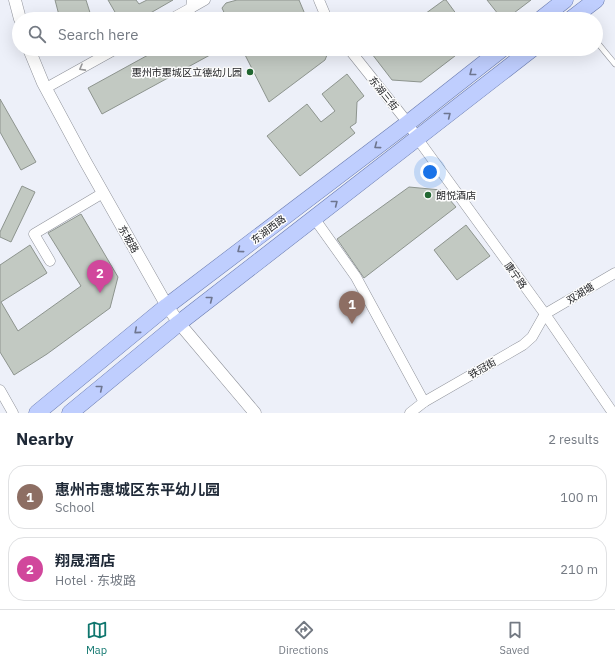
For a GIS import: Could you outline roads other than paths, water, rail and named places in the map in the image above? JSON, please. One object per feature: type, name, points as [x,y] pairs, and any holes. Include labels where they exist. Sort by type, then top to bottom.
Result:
[{"type":"main road","points":[[549,12],[565,0]]},
{"type":"main road","points":[[582,12],[596,0]]},
{"type":"main road","name":"东湖西路","points":[[37,413],[167,306],[408,123],[493,56]]},
{"type":"main road","name":"东湖西路","points":[[70,413],[179,323],[523,56]]},
{"type":"street","points":[[16,0],[19,12]]},
{"type":"street","points":[[180,12],[192,4],[205,0]]},
{"type":"street","points":[[319,0],[325,12]]},
{"type":"street","name":"东坡路","points":[[32,56],[46,88],[167,306],[179,323],[255,413]]},
{"type":"street","points":[[46,88],[103,56]]},
{"type":"street","name":"东湖三街","points":[[355,56],[408,123],[417,138]]},
{"type":"street","name":"康宁路","points":[[417,138],[545,314],[613,413]]},
{"type":"street","points":[[50,261],[34,234],[103,193]]},
{"type":"street","points":[[314,218],[356,277],[424,402]]},
{"type":"street","name":"双湖塘","points":[[545,314],[615,273]]},
{"type":"street","name":"铁冠街","points":[[410,413],[424,402],[523,345],[532,336],[545,314]]},
{"type":"street","points":[[0,390],[13,413]]},
{"type":"lane","points":[[603,49],[615,64]]},
{"type":"place","name":"惠州市惠城区立德幼儿园","points":[[250,72]]},
{"type":"place","name":"朗悦酒店","points":[[428,195]]},
{"type":"place","name":"翔晟酒店","points":[[100,293]]},
{"type":"place","name":"惠州市惠城区东平幼儿园","points":[[352,324]]}]
